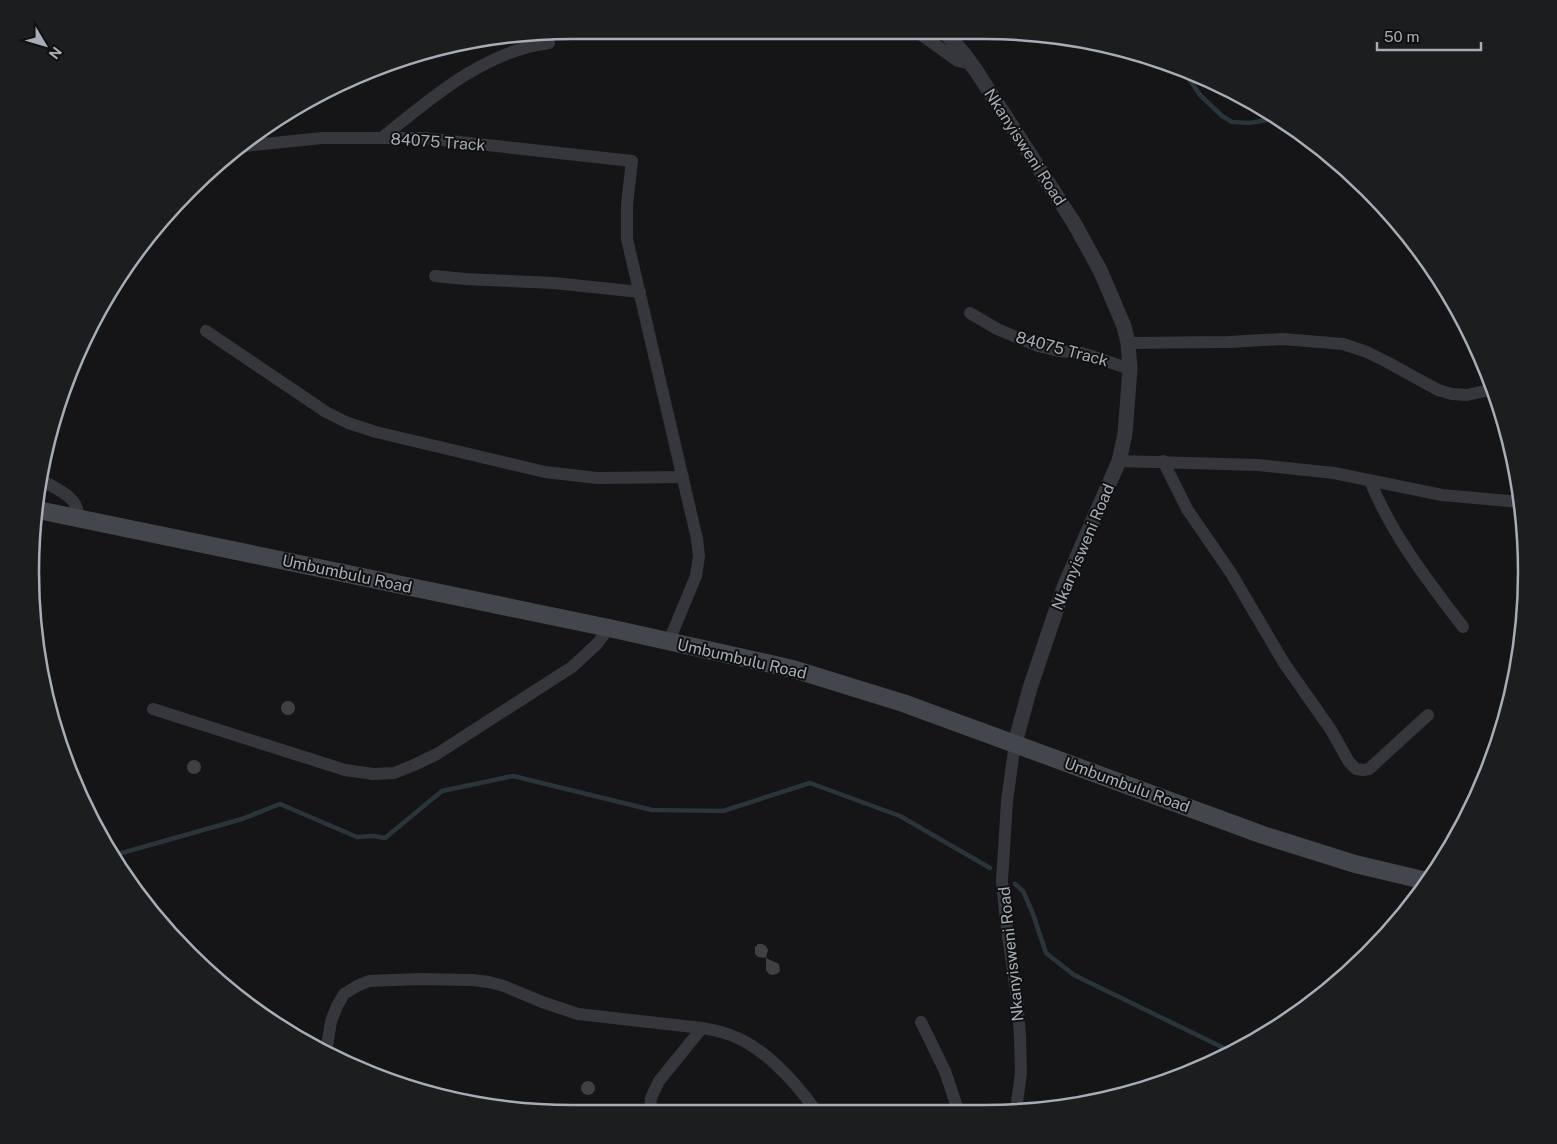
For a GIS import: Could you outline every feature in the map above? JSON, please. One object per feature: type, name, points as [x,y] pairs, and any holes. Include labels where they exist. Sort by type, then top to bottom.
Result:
[{"type":"main road","name":"Umbumbulu Road","points":[[42,511],[609,628],[793,669],[903,703],[1263,835],[1355,864],[1420,879]]},
{"type":"street","points":[[927,39],[958,61],[971,64]]},
{"type":"street","name":"Nkanyisweni Road","points":[[951,39],[971,64],[1074,223],[1100,270],[1118,310],[1128,343],[1130,369],[1124,434],[1119,461],[1064,587],[1030,688],[1015,743],[1007,801],[1002,881],[1020,1036],[1021,1073],[1017,1104]]},
{"type":"street","points":[[383,138],[454,84],[485,64],[521,49],[549,43]]},
{"type":"street","name":"84075 Track","points":[[253,145],[322,138],[424,138],[632,161],[626,222],[627,239],[640,292]]},
{"type":"street","points":[[435,276],[554,283],[640,292],[698,539],[700,556],[696,576],[669,641]]},
{"type":"street","name":"84075 Track","points":[[970,313],[997,329],[1038,346],[1059,351],[1082,353],[1130,369]]},
{"type":"street","points":[[206,331],[326,412],[348,423],[367,429],[544,472],[597,478],[683,476]]},
{"type":"street","points":[[1128,343],[1229,342],[1283,339],[1342,344],[1368,352],[1438,390],[1452,394],[1486,391]]},
{"type":"street","points":[[1119,461],[1258,465],[1334,474],[1442,495],[1514,501]]},
{"type":"street","points":[[1163,462],[1187,510],[1231,573],[1284,663],[1331,730],[1350,762],[1356,768],[1369,769],[1428,715]]},
{"type":"street","points":[[1370,481],[1378,502],[1420,571],[1463,627]]},
{"type":"street","points":[[46,483],[70,497],[78,509],[78,518]]},
{"type":"street","points":[[153,709],[346,770],[374,774],[394,773],[436,754],[572,667],[597,644],[609,628]]},
{"type":"street","points":[[327,1046],[337,1006],[344,994],[356,986],[369,981],[419,979],[489,982],[578,1014],[702,1028],[735,1036],[775,1064],[794,1082],[811,1105]]},
{"type":"street","points":[[921,1022],[944,1071],[956,1105]]},
{"type":"street","points":[[650,1105],[651,1098],[659,1081],[702,1028]]},
{"type":"building","points":[[288,701],[293,703],[295,708],[293,713],[288,715],[283,713],[281,708],[283,703]]},
{"type":"building","points":[[194,760],[199,762],[201,767],[199,772],[194,774],[189,772],[187,767],[189,762]]},
{"type":"building","points":[[758,944],[766,946],[768,950],[766,958],[758,957],[755,954],[755,947]]},
{"type":"building","points":[[766,958],[779,964],[780,971],[777,974],[769,974],[766,970]]},
{"type":"building","points":[[588,1081],[593,1083],[595,1088],[593,1093],[588,1095],[583,1093],[581,1088],[583,1083]]},
{"type":"waterway","points":[[1189,79],[1200,95],[1222,116],[1232,122],[1249,123],[1267,120]]},
{"type":"waterway","points":[[120,854],[242,819],[280,804],[357,837],[374,836],[385,838],[442,791],[513,776],[652,810],[723,811],[810,783],[900,816],[990,868]]},
{"type":"waterway","points":[[1015,884],[1023,891],[1046,953],[1074,975],[1224,1048]]}]
